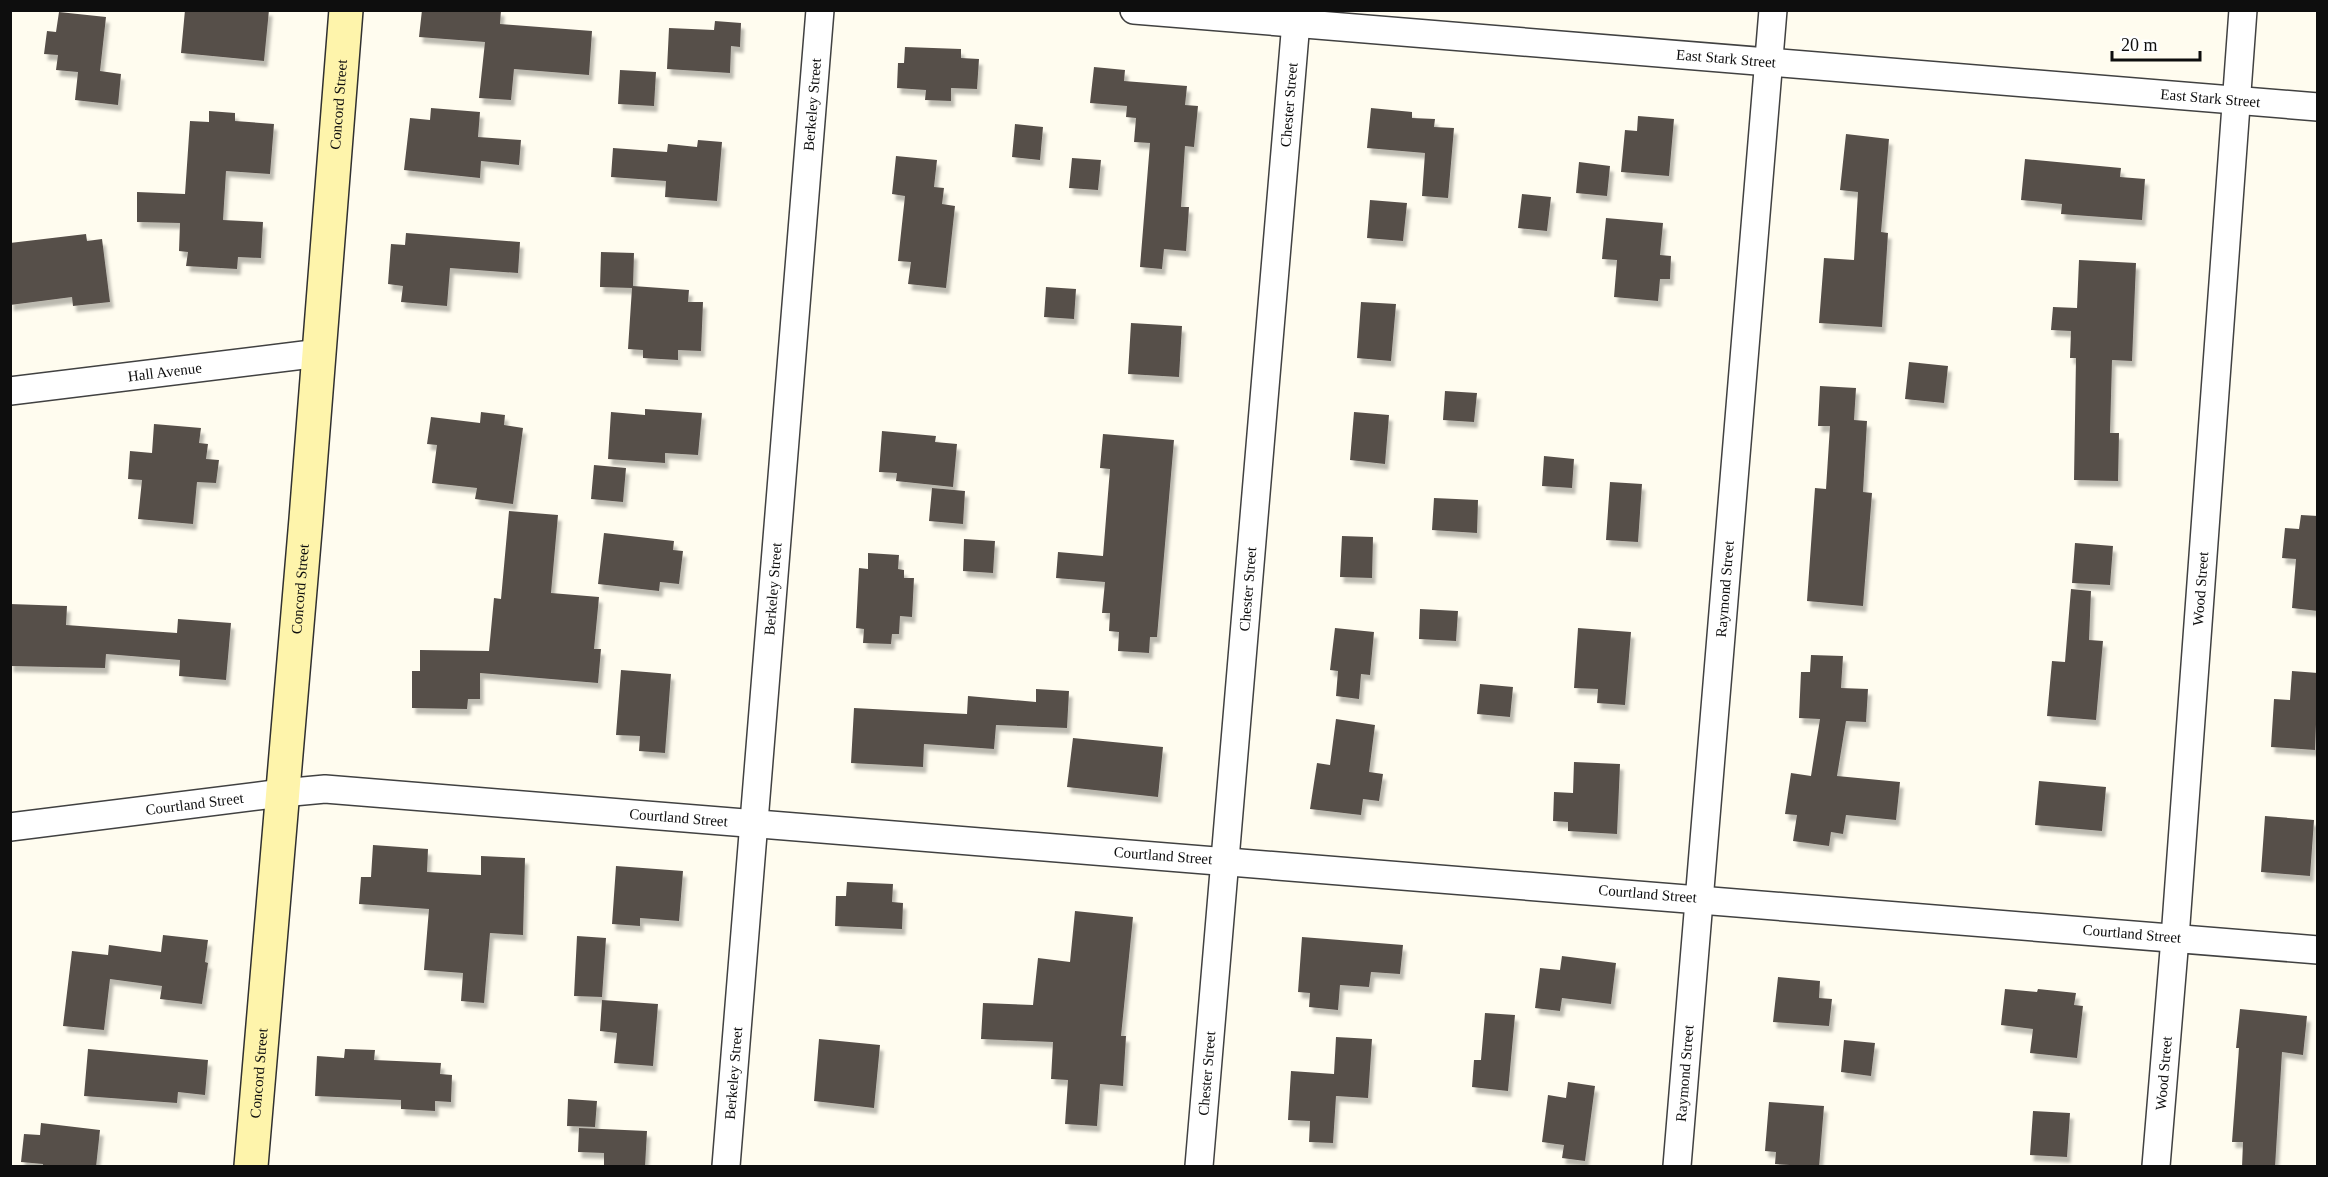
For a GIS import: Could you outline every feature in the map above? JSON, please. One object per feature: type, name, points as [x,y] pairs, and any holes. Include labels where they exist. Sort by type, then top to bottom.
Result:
[{"type":"main road","name":"Concord Street","points":[[251,1167],[320,353],[346,10]]},
{"type":"street","name":"Berkeley Street","points":[[726,1167],[820,10]]},
{"type":"street","name":"East Stark Street","points":[[1134,10],[1296,17],[1769,61],[2318,106]]},
{"type":"street","name":"Raymond Street","points":[[1677,1167],[1773,10]]},
{"type":"street","name":"Wood Street","points":[[2156,1167],[2243,10]]},
{"type":"street","name":"Chester Street","points":[[1199,1167],[1296,17]]},
{"type":"street","name":"Hall Avenue","points":[[10,391],[320,353]]},
{"type":"street","name":"Courtland Street","points":[[10,827],[325,789],[754,825],[1698,898],[2318,950]]},
{"type":"building","points":[[185,10],[269,10],[264,61],[181,53]]},
{"type":"building","points":[[422,10],[501,10],[500,24],[592,31],[589,75],[514,69],[511,100],[479,98],[485,42],[419,37]]},
{"type":"building","points":[[59,12],[106,17],[100,71],[121,74],[118,105],[75,100],[78,72],[56,70],[58,55],[44,54],[47,31],[56,32]]},
{"type":"building","points":[[715,21],[741,23],[740,47],[731,46],[730,73],[667,69],[669,28],[714,30]]},
{"type":"building","points":[[905,47],[961,49],[961,58],[979,59],[977,89],[951,88],[951,101],[925,100],[926,90],[897,88],[898,63],[904,63]]},
{"type":"building","points":[[1094,67],[1125,70],[1124,81],[1187,86],[1185,105],[1198,106],[1194,147],[1185,146],[1181,207],[1189,207],[1186,251],[1164,249],[1162,269],[1140,267],[1150,143],[1134,142],[1136,118],[1126,117],[1127,106],[1090,103]]},
{"type":"building","points":[[620,70],[656,72],[654,106],[618,104]]},
{"type":"building","points":[[431,108],[480,112],[478,137],[521,140],[519,165],[481,161],[480,178],[404,170],[410,118],[430,120]]},
{"type":"building","points":[[1371,108],[1412,112],[1412,118],[1435,119],[1434,127],[1454,128],[1448,198],[1422,196],[1425,153],[1367,148]]},
{"type":"building","points":[[209,111],[235,113],[235,121],[274,124],[270,174],[226,171],[223,220],[263,222],[261,258],[238,257],[237,269],[186,266],[188,252],[179,251],[180,223],[137,222],[137,192],[185,194],[190,121],[209,122]]},
{"type":"building","points":[[1638,116],[1674,119],[1669,176],[1621,172],[1625,130],[1637,131]]},
{"type":"building","points":[[1015,124],[1043,127],[1040,160],[1012,157]]},
{"type":"building","points":[[1846,134],[1889,139],[1881,232],[1888,233],[1882,327],[1819,323],[1824,258],[1854,260],[1858,192],[1840,190]]},
{"type":"building","points":[[698,140],[722,142],[717,201],[665,197],[666,181],[611,177],[613,148],[667,152],[668,144],[697,147]]},
{"type":"building","points":[[896,156],[937,160],[934,187],[944,188],[942,204],[955,206],[946,288],[908,284],[911,262],[898,261],[905,196],[892,194]]},
{"type":"building","points":[[1072,158],[1101,160],[1098,190],[1069,188]]},
{"type":"building","points":[[2025,159],[2121,168],[2120,177],[2145,179],[2142,220],[2061,214],[2062,204],[2021,200]]},
{"type":"building","points":[[1579,162],[1610,166],[1607,196],[1576,193]]},
{"type":"building","points":[[1522,194],[1551,197],[1547,231],[1518,228]]},
{"type":"building","points":[[1370,200],[1407,203],[1403,241],[1367,238]]},
{"type":"building","points":[[1606,218],[1663,223],[1660,255],[1671,256],[1670,279],[1660,279],[1658,301],[1614,297],[1617,260],[1602,259]]},
{"type":"building","points":[[406,233],[520,242],[518,273],[450,268],[447,306],[401,302],[403,286],[388,284],[391,244],[405,245]]},
{"type":"building","points":[[86,234],[87,241],[102,239],[110,302],[73,306],[72,297],[10,305],[10,243]]},
{"type":"building","points":[[601,252],[634,253],[633,286],[689,290],[688,302],[703,302],[701,351],[678,350],[678,360],[643,358],[643,350],[628,349],[632,288],[600,287]]},
{"type":"building","points":[[2079,260],[2136,263],[2132,361],[2112,360],[2110,433],[2119,433],[2118,481],[2074,480],[2076,358],[2070,358],[2071,331],[2051,330],[2053,307],[2077,308]]},
{"type":"building","points":[[1046,287],[1076,289],[1074,319],[1044,317]]},
{"type":"building","points":[[1361,302],[1396,304],[1391,361],[1357,358]]},
{"type":"building","points":[[1131,323],[1182,326],[1179,377],[1128,374]]},
{"type":"building","points":[[1909,362],[1948,366],[1944,403],[1905,399]]},
{"type":"building","points":[[1820,386],[1856,388],[1854,420],[1867,421],[1863,492],[1872,493],[1863,606],[1807,601],[1815,488],[1826,489],[1830,426],[1818,426]]},
{"type":"building","points":[[1445,391],[1477,393],[1474,422],[1443,420]]},
{"type":"building","points":[[645,409],[702,413],[698,455],[665,453],[665,463],[608,459],[611,412],[645,415]]},
{"type":"building","points":[[481,412],[505,415],[504,425],[523,428],[513,504],[475,499],[477,488],[432,483],[437,445],[427,444],[431,417],[480,423]]},
{"type":"building","points":[[1354,412],[1389,415],[1385,464],[1350,460]]},
{"type":"building","points":[[154,424],[201,428],[199,443],[208,444],[206,459],[219,460],[216,483],[197,482],[193,524],[138,519],[142,480],[128,479],[130,451],[152,453]]},
{"type":"building","points":[[882,431],[936,436],[935,442],[957,444],[953,487],[896,481],[897,473],[879,472]]},
{"type":"building","points":[[1103,434],[1174,440],[1157,637],[1150,637],[1149,653],[1118,651],[1119,632],[1109,631],[1110,613],[1102,613],[1105,582],[1056,578],[1058,552],[1103,556],[1110,469],[1100,468]]},
{"type":"building","points":[[1544,456],[1574,459],[1572,488],[1542,486]]},
{"type":"building","points":[[594,465],[626,468],[623,502],[591,499]]},
{"type":"building","points":[[1610,482],[1642,484],[1638,542],[1606,540]]},
{"type":"building","points":[[932,488],[965,491],[963,524],[929,521]]},
{"type":"building","points":[[1434,498],[1478,500],[1477,533],[1432,530]]},
{"type":"building","points":[[509,511],[558,515],[551,593],[599,597],[594,649],[601,649],[598,683],[480,673],[480,699],[468,699],[467,709],[412,708],[412,671],[420,671],[420,650],[489,651],[494,598],[501,599]]},
{"type":"building","points":[[2301,515],[2318,516],[2318,611],[2292,608],[2296,559],[2282,558],[2285,528],[2299,529]]},
{"type":"building","points":[[604,533],[674,541],[673,550],[683,551],[679,584],[660,582],[659,591],[598,584]]},
{"type":"building","points":[[1342,536],[1373,537],[1372,578],[1340,577]]},
{"type":"building","points":[[964,539],[995,541],[993,573],[963,571]]},
{"type":"building","points":[[2075,543],[2113,546],[2110,585],[2072,583]]},
{"type":"building","points":[[868,553],[899,555],[898,569],[904,570],[904,578],[914,578],[912,617],[900,616],[899,634],[892,634],[891,644],[863,643],[864,629],[856,628],[859,568],[868,569]]},
{"type":"building","points":[[2071,589],[2091,591],[2089,640],[2103,641],[2096,720],[2047,716],[2052,661],[2065,662]]},
{"type":"building","points":[[10,604],[67,606],[66,625],[177,633],[178,619],[231,623],[226,680],[179,676],[180,660],[106,654],[105,668],[10,666]]},
{"type":"building","points":[[1420,609],[1458,611],[1456,641],[1419,639]]},
{"type":"building","points":[[1335,628],[1374,632],[1370,675],[1361,674],[1359,699],[1336,696],[1338,671],[1330,670]]},
{"type":"building","points":[[1578,628],[1631,632],[1625,705],[1597,703],[1598,689],[1574,688]]},
{"type":"building","points":[[1811,655],[1843,656],[1841,688],[1868,689],[1866,722],[1846,721],[1837,776],[1900,782],[1896,820],[1846,815],[1843,834],[1831,832],[1829,846],[1793,841],[1797,815],[1785,814],[1791,773],[1811,776],[1820,719],[1799,718],[1801,672],[1810,672]]},
{"type":"building","points":[[621,670],[671,674],[665,753],[639,751],[640,736],[616,735]]},
{"type":"building","points":[[2292,671],[2318,673],[2315,750],[2271,747],[2274,699],[2290,700]]},
{"type":"building","points":[[1480,684],[1513,687],[1510,717],[1477,714]]},
{"type":"building","points":[[1036,689],[1069,691],[1067,728],[996,725],[994,749],[924,744],[923,767],[851,763],[854,708],[967,714],[968,696],[1036,702]]},
{"type":"building","points":[[1336,719],[1375,725],[1369,772],[1383,774],[1379,801],[1363,799],[1361,815],[1310,809],[1317,763],[1330,765]]},
{"type":"building","points":[[1073,738],[1163,747],[1158,797],[1067,787]]},
{"type":"building","points":[[1574,762],[1620,764],[1617,834],[1568,831],[1568,822],[1553,821],[1554,792],[1573,793]]},
{"type":"building","points":[[2039,781],[2106,787],[2102,831],[2035,825]]},
{"type":"building","points":[[2265,816],[2314,820],[2310,876],[2261,872]]},
{"type":"building","points":[[373,845],[428,849],[427,872],[481,875],[481,856],[525,858],[523,935],[490,933],[484,1003],[461,1001],[463,973],[424,970],[429,909],[359,904],[361,877],[371,877]]},
{"type":"building","points":[[616,866],[683,871],[679,921],[640,918],[640,926],[612,924]]},
{"type":"building","points":[[847,882],[893,884],[892,902],[903,903],[902,929],[835,926],[836,896],[846,896]]},
{"type":"building","points":[[1075,911],[1133,917],[1121,1036],[1126,1036],[1123,1086],[1100,1084],[1097,1126],[1065,1124],[1068,1080],[1051,1079],[1053,1042],[981,1039],[983,1003],[1033,1005],[1038,958],[1070,962]]},
{"type":"building","points":[[163,935],[208,940],[205,962],[208,963],[202,1004],[160,999],[162,986],[110,979],[104,1030],[63,1026],[72,951],[108,955],[109,945],[161,952]]},
{"type":"building","points":[[577,936],[606,938],[602,997],[574,996]]},
{"type":"building","points":[[1302,937],[1403,945],[1400,974],[1371,972],[1369,987],[1340,985],[1338,1010],[1309,1007],[1310,993],[1298,992]]},
{"type":"building","points":[[1562,956],[1616,963],[1611,1004],[1562,998],[1560,1011],[1535,1008],[1540,968],[1560,970]]},
{"type":"building","points":[[1778,977],[1820,981],[1819,998],[1832,999],[1829,1026],[1773,1022]]},
{"type":"building","points":[[2005,989],[2037,992],[2038,989],[2076,993],[2074,1005],[2083,1006],[2077,1058],[2030,1053],[2033,1029],[2001,1025]]},
{"type":"building","points":[[602,1000],[658,1004],[653,1066],[614,1063],[617,1033],[600,1031]]},
{"type":"building","points":[[2240,1009],[2307,1016],[2303,1055],[2282,1052],[2275,1167],[2242,1167],[2243,1142],[2232,1142]]},
{"type":"building","points":[[1485,1013],[1515,1015],[1508,1091],[1472,1087],[1474,1060],[1481,1060]]},
{"type":"building","points":[[1336,1037],[1372,1039],[1368,1098],[1336,1096],[1333,1143],[1309,1142],[1310,1121],[1288,1120],[1291,1071],[1334,1074]]},
{"type":"building","points":[[819,1039],[880,1045],[874,1108],[814,1101]]},
{"type":"building","points":[[1844,1040],[1875,1043],[1871,1076],[1841,1072]]},
{"type":"building","points":[[88,1049],[208,1060],[205,1095],[178,1092],[177,1103],[84,1096]]},
{"type":"building","points":[[345,1049],[375,1050],[374,1060],[441,1063],[440,1074],[452,1075],[451,1102],[435,1101],[435,1111],[401,1109],[401,1100],[315,1096],[317,1056],[344,1058]]},
{"type":"building","points":[[1568,1082],[1595,1086],[1585,1161],[1562,1158],[1564,1145],[1542,1142],[1548,1095],[1566,1098]]},
{"type":"building","points":[[568,1099],[597,1101],[595,1127],[567,1126]]},
{"type":"building","points":[[1769,1102],[1824,1106],[1819,1167],[1775,1164],[1776,1152],[1765,1151]]},
{"type":"building","points":[[2033,1111],[2070,1113],[2067,1157],[2030,1155]]},
{"type":"building","points":[[41,1123],[100,1130],[96,1167],[43,1167],[43,1164],[21,1162],[24,1134],[40,1135]]},
{"type":"building","points":[[579,1128],[647,1131],[645,1167],[604,1167],[604,1153],[578,1152]]}]
